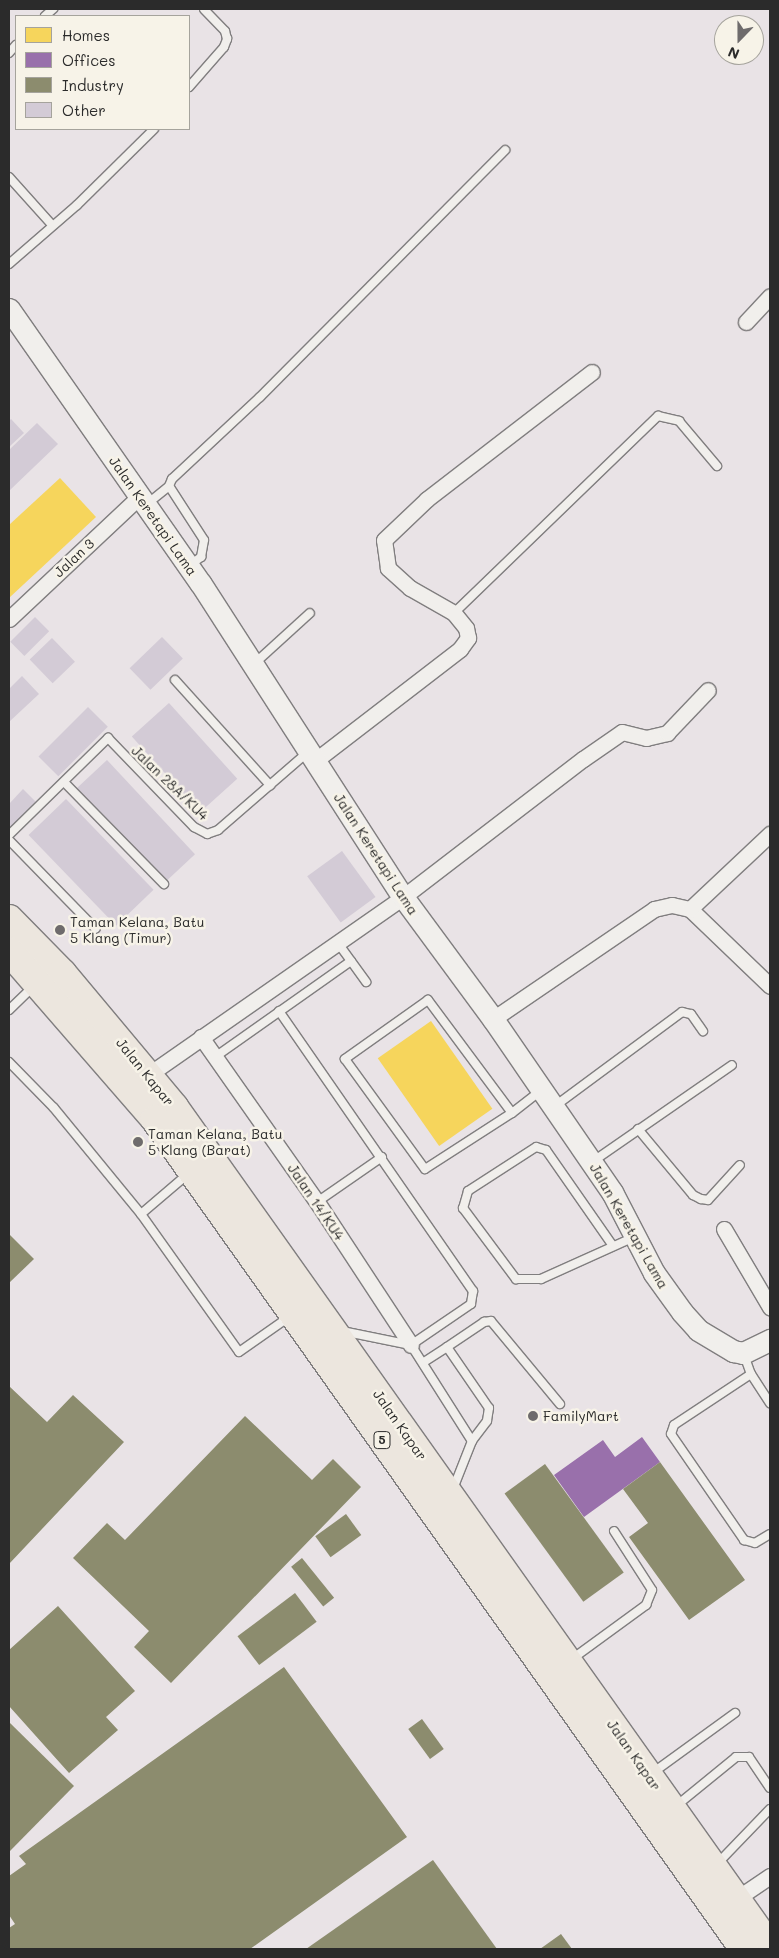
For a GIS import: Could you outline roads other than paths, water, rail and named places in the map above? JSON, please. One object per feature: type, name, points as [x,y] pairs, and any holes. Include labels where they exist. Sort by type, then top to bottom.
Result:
[{"type":"highway","name":"Jalan Kapar","points":[[9,919],[62,973],[148,1075],[333,1329],[770,1947]]},
{"type":"highway","name":"Jalan Kapar","points":[[9,951],[38,982],[155,1119],[294,1313],[445,1531],[744,1949]]},
{"type":"street","points":[[746,322],[770,296]]},
{"type":"street","name":"Jalan Keretapi Lama","points":[[9,309],[141,502],[189,566],[313,755],[402,897],[493,1019],[592,1162],[612,1192],[654,1273],[682,1312],[718,1344],[743,1354]]},
{"type":"street","points":[[313,755],[460,649],[468,638],[466,628],[454,613],[410,588],[388,568],[384,540],[427,499],[592,372]]},
{"type":"street","name":"Jalan 3","points":[[9,619],[141,502]]},
{"type":"street","points":[[148,1075],[402,897],[582,759],[622,732],[646,738],[667,733],[708,690]]},
{"type":"street","points":[[690,909],[770,834]]},
{"type":"street","points":[[493,1019],[654,909],[672,905],[690,909],[770,986]]},
{"type":"street","name":"Jalan 14/KU4","points":[[201,1038],[317,1202],[411,1345]]},
{"type":"street","points":[[724,1229],[770,1307]]},
{"type":"street","points":[[743,1354],[770,1340]]},
{"type":"street","points":[[736,1899],[770,1876]]},
{"type":"lane","points":[[190,86],[224,48],[227,39],[226,31],[204,9]]},
{"type":"lane","points":[[9,264],[52,225],[77,206],[153,130]]},
{"type":"lane","points":[[141,502],[169,486],[172,479],[260,397],[505,150]]},
{"type":"lane","points":[[9,178],[52,225]]},
{"type":"lane","points":[[454,613],[658,416],[679,421],[717,466]]},
{"type":"lane","points":[[169,486],[204,540],[201,557],[189,566]]},
{"type":"lane","points":[[253,664],[310,614]]},
{"type":"lane","points":[[175,680],[270,785]]},
{"type":"lane","name":"Jalan 28A/KU4","points":[[64,782],[108,738],[194,827],[207,834],[218,830],[270,785],[313,755]]},
{"type":"lane","points":[[9,835],[64,782],[164,884]]},
{"type":"lane","points":[[9,840],[96,929]]},
{"type":"lane","points":[[337,942],[366,982]]},
{"type":"lane","points":[[215,1056],[351,961]]},
{"type":"lane","points":[[9,1010],[38,982]]},
{"type":"lane","points":[[512,1113],[428,1000],[345,1059],[425,1169],[512,1113],[548,1098],[682,1012],[691,1014],[703,1031]]},
{"type":"lane","points":[[279,1012],[382,1157],[473,1291],[471,1304],[411,1345]]},
{"type":"lane","points":[[9,1062],[54,1108],[141,1214],[239,1352],[294,1313]]},
{"type":"lane","points":[[592,1162],[732,1065]]},
{"type":"lane","points":[[638,1129],[693,1195],[701,1199],[708,1200],[740,1165]]},
{"type":"lane","points":[[613,1246],[546,1150],[541,1148],[536,1147],[468,1191],[463,1208],[516,1278],[541,1279],[635,1236]]},
{"type":"lane","points":[[317,1202],[382,1157]]},
{"type":"lane","points":[[141,1214],[192,1171]]},
{"type":"lane","points":[[424,1362],[484,1322],[491,1321],[560,1404]]},
{"type":"lane","points":[[333,1329],[411,1345],[424,1362],[472,1441]]},
{"type":"lane","points":[[447,1347],[490,1408],[487,1421],[472,1441],[450,1497]]},
{"type":"lane","points":[[743,1354],[751,1374],[770,1403]]},
{"type":"lane","points":[[751,1374],[674,1425],[671,1434],[744,1540],[755,1543],[770,1534]]},
{"type":"lane","points":[[568,1662],[646,1605],[652,1590],[614,1531]]},
{"type":"lane","points":[[648,1776],[734,1713]]},
{"type":"lane","points":[[672,1809],[736,1757],[749,1757],[770,1788]]},
{"type":"lane","points":[[714,1867],[770,1809]]},
{"type":"place","name":"Taman Kelana, Batu 5 Klang (Timur)","points":[[60,930]]},
{"type":"place","name":"Taman Kelana, Batu 5 Klang (Barat)","points":[[138,1142]]},
{"type":"place","name":"FamilyMart","points":[[533,1416]]}]
